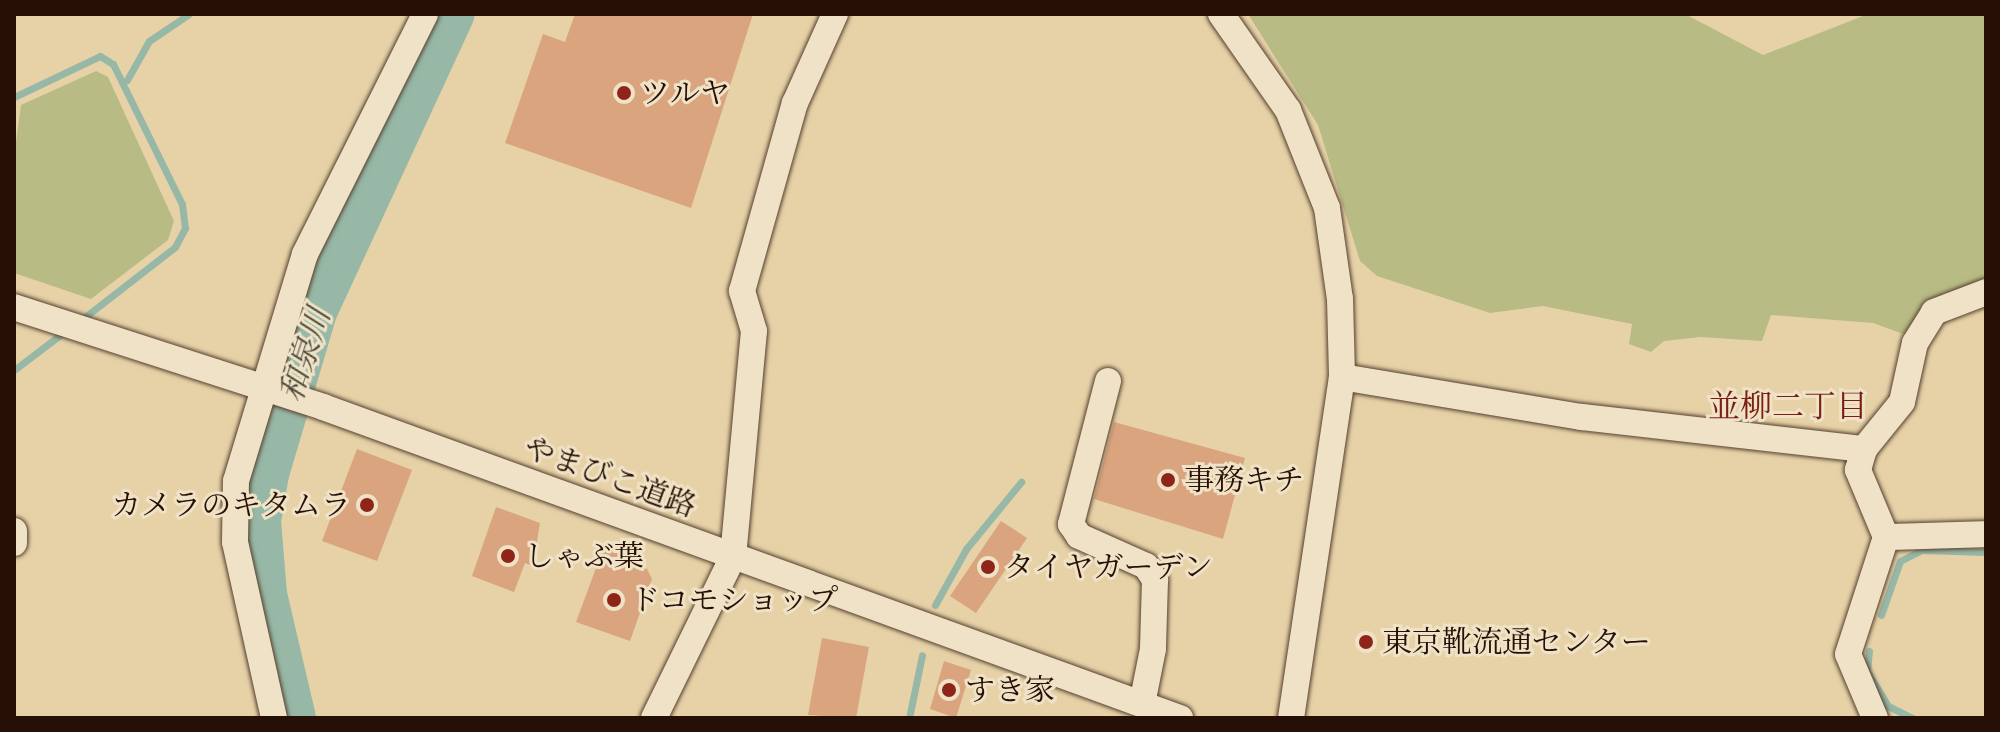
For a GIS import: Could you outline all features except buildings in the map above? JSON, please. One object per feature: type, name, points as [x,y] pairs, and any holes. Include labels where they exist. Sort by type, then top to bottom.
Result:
[{"type":"street","points":[[274,718],[235,542],[236,481],[267,388],[305,254],[425,14]]},
{"type":"street","points":[[654,718],[733,557],[754,331],[742,291],[795,103],[835,14]]},
{"type":"street","points":[[1221,14],[1288,110],[1327,208],[1342,377],[1291,718]]},
{"type":"street","points":[[1875,718],[1848,654],[1886,537],[1865,498],[1858,470],[1864,449],[1902,402],[1915,343],[1934,312],[1986,292]]},
{"type":"street","name":"やまびこ道路","points":[[14,307],[267,388],[1180,718]]},
{"type":"street","points":[[1342,377],[1582,417],[1864,449]]},
{"type":"street","points":[[1108,381],[1071,524],[1079,536],[1146,566],[1155,580],[1153,649],[1142,704]]},
{"type":"street","points":[[14,531],[14,543]]},
{"type":"street","points":[[1886,537],[1986,534]]},
{"type":"green space","points":[[1248,14],[1685,14],[1763,55],[1868,14],[1986,14],[1986,283],[1944,293],[1903,334],[1873,323],[1771,315],[1762,341],[1700,337],[1664,341],[1651,352],[1629,344],[1632,324],[1543,306],[1490,313],[1377,276],[1360,261],[1318,125]]},
{"type":"green space","points":[[96,71],[108,77],[174,221],[168,240],[91,299],[14,273],[14,156],[21,105]]},
{"type":"waterway","points":[[127,80],[149,41],[189,14]]},
{"type":"waterway","name":"和泉川","points":[[295,718],[266,594],[260,521],[268,474],[316,312],[454,14]]},
{"type":"waterway","points":[[14,97],[100,56],[113,64],[182,204],[185,228],[175,247],[81,320]]},
{"type":"waterway","points":[[14,370],[64,332]]},
{"type":"waterway","points":[[935,605],[966,549],[1021,482]]},
{"type":"waterway","points":[[1881,615],[1900,561],[1922,550],[1986,552]]},
{"type":"waterway","points":[[1869,651],[1867,671],[1888,706],[1913,718]]},
{"type":"waterway","points":[[909,718],[922,655]]},
{"type":"place","name":"ツルヤ","points":[[624,93]]},
{"type":"place","name":"事務キチ","points":[[1168,480]]},
{"type":"place","name":"カメラのキタムラ","points":[[367,505]]},
{"type":"place","name":"しゃぶ葉","points":[[508,556]]},
{"type":"place","name":"タイヤガーデン","points":[[988,567]]},
{"type":"place","name":"ドコモショップ","points":[[614,600]]},
{"type":"place","name":"東京靴流通センター","points":[[1366,642]]},
{"type":"place","name":"すき家","points":[[949,690]]},
{"type":"district","name":"並柳二丁目","points":[[1788,406]]}]
